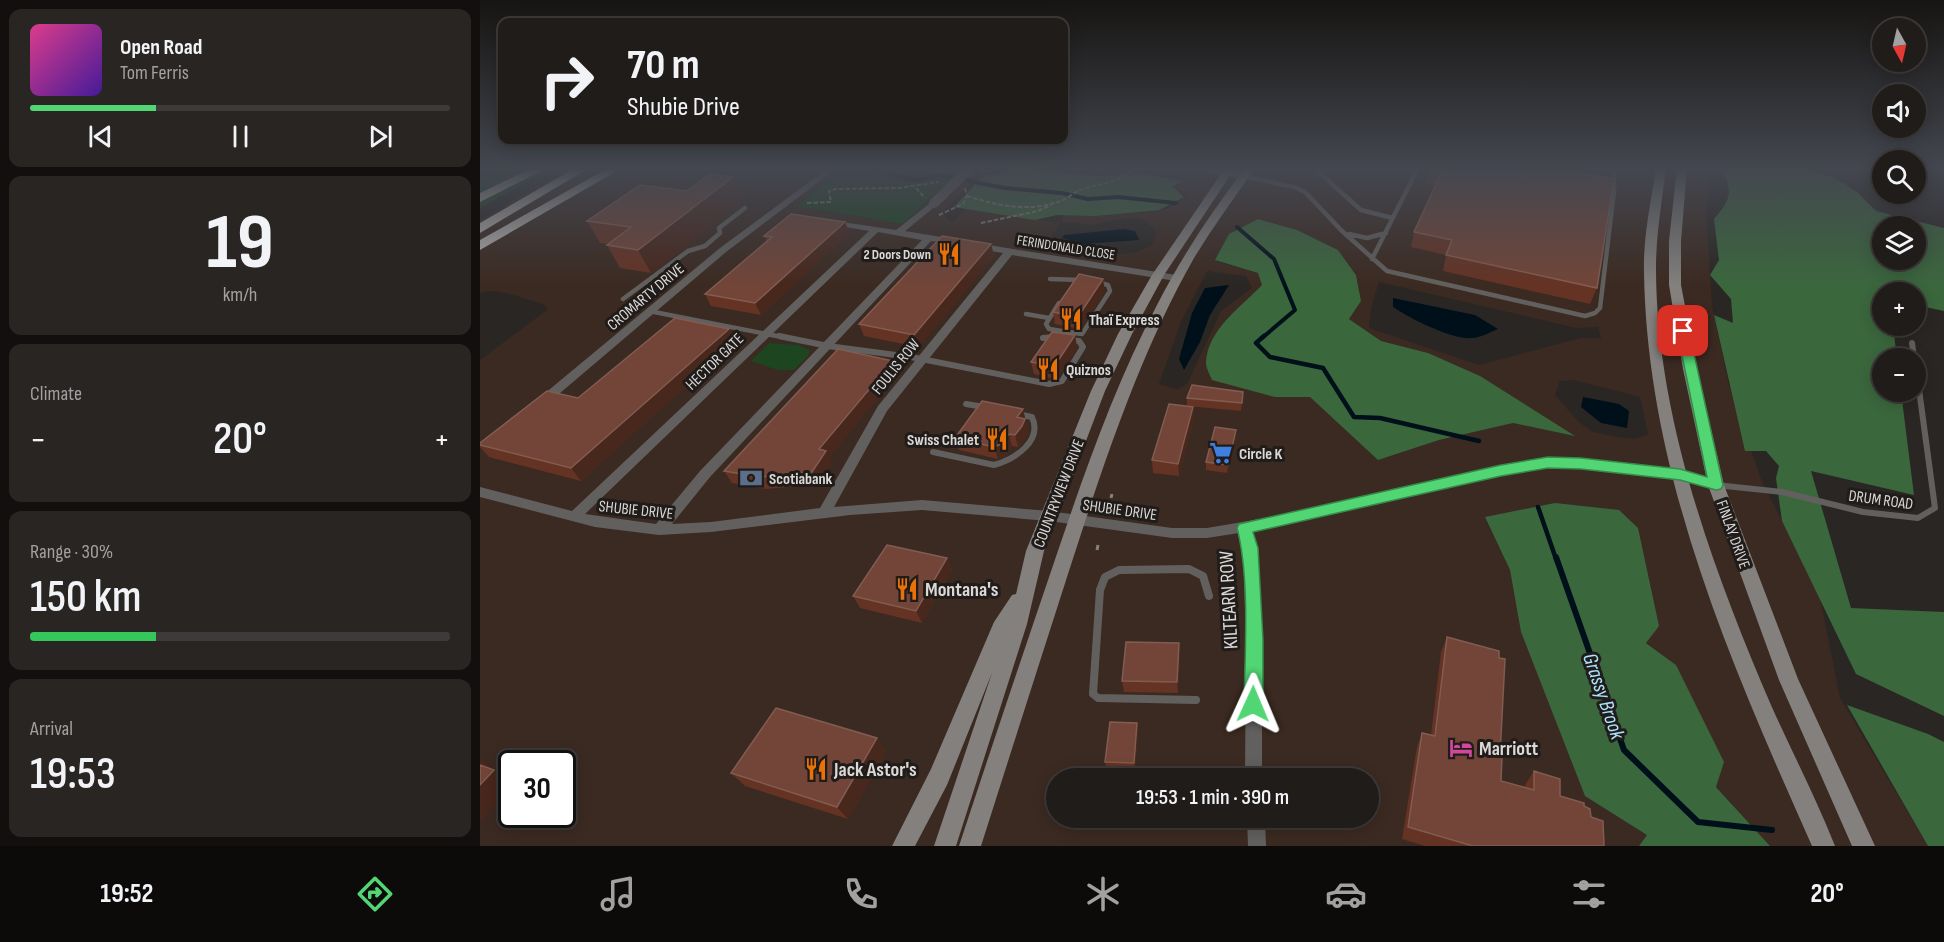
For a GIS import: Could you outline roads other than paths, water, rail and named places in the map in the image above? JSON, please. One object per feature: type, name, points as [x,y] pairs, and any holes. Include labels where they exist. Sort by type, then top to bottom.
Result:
[{"type":"highway","points":[[480,216],[495,207]]},
{"type":"highway","points":[[480,229],[516,207]]},
{"type":"highway","points":[[480,246],[547,207]]},
{"type":"street","name":"CROMARTY DRIVE","points":[[530,412],[648,311],[746,232],[781,207]]},
{"type":"street","points":[[910,235],[928,214],[929,207]]},
{"type":"street","name":"COUNTRYVIEW DRIVE","points":[[945,846],[1018,624],[1024,591],[1049,516],[1105,376],[1158,275],[1201,207]]},
{"type":"street","name":"COUNTRYVIEW DRIVE","points":[[970,846],[1099,452],[1130,374],[1176,278],[1221,207]]},
{"type":"street","name":"FINLAY DRIVE","points":[[1655,207],[1651,296],[1660,379],[1680,475],[1718,595],[1764,709],[1824,846]]},
{"type":"street","name":"FINLAY DRIVE","points":[[1678,207],[1675,285],[1690,369],[1716,485],[1789,680],[1864,846]]},
{"type":"street","points":[[774,213],[786,215]]},
{"type":"street","points":[[898,232],[915,217],[928,214]]},
{"type":"street","name":"FERINDONALD CLOSE","points":[[815,219],[1176,278]]},
{"type":"street","name":"HECTOR GATE","points":[[574,517],[876,229]]},
{"type":"street","points":[[659,530],[705,474],[929,238]]},
{"type":"street","name":"FOULIS ROW","points":[[824,513],[882,409],[1009,252]]},
{"type":"street","name":"SHUBIE DRIVE","points":[[480,492],[615,526],[659,530],[711,527],[824,513],[922,505],[1077,519],[1172,533],[1207,533],[1244,528],[1501,471],[1548,463],[1581,463],[1680,475],[1716,485]]},
{"type":"street","name":"KILTEARN ROW","points":[[1244,528],[1250,548],[1254,629],[1254,768]]},
{"type":"street","points":[[903,846],[939,777],[1002,628],[1024,591]]},
{"type":"street","points":[[1256,828],[1257,846]]},
{"type":"lane","points":[[1320,207],[1380,267],[1397,274],[1585,316],[1595,313],[1600,308],[1612,207]]},
{"type":"lane","points":[[1358,207],[1393,218]]},
{"type":"lane","points":[[1372,259],[1398,207]]},
{"type":"lane","points":[[623,299],[688,251],[705,246],[717,238],[720,233],[719,228],[746,208]]},
{"type":"lane","points":[[1342,231],[1367,238],[1386,233]]},
{"type":"lane","points":[[1050,279],[1056,277],[1073,283],[1100,282],[1108,285],[1110,291],[1086,331],[1076,334],[1049,329],[1046,324],[1062,299]]},
{"type":"lane","points":[[648,311],[828,346],[922,359],[1056,384],[1062,381],[1083,347],[1079,341],[1043,338]]},
{"type":"lane","points":[[1026,314],[1049,318]]},
{"type":"lane","points":[[1912,343],[1913,348]]},
{"type":"lane","name":"DRUM ROAD","points":[[1716,485],[1782,492],[1863,512],[1918,518],[1935,508],[1921,402]]},
{"type":"lane","points":[[966,404],[988,408]]},
{"type":"lane","points":[[933,452],[994,465],[1019,455],[1036,430],[1036,423],[1032,417],[1010,413]]},
{"type":"lane","points":[[1196,700],[1098,698],[1093,694],[1100,590],[1105,577],[1119,570],[1190,568],[1203,576],[1209,596]]},
{"type":"water","points":[[1124,229],[1135,231],[1139,240],[1083,244],[1062,238],[1064,235]]},
{"type":"water","points":[[1229,285],[1210,315],[1200,342],[1184,370],[1179,359],[1192,313],[1205,288]]},
{"type":"water","points":[[1393,298],[1475,315],[1498,329],[1475,338],[1453,336],[1400,312],[1393,307]]},
{"type":"water","points":[[1583,397],[1619,404],[1629,411],[1627,428],[1601,423],[1581,407]]},
{"type":"waterway","name":"Grassy Brook","points":[[1237,227],[1274,259],[1295,310],[1262,338]]},
{"type":"waterway","name":"Grassy Brook","points":[[1264,336],[1256,343],[1270,357],[1323,368],[1354,417],[1380,418],[1479,441]]},
{"type":"waterway","name":"Grassy Brook","points":[[1538,507],[1556,559]]},
{"type":"waterway","name":"Grassy Brook","points":[[1556,557],[1624,750],[1698,822],[1772,830]]},
{"type":"place","name":"2 Doors Down","points":[[949,254]]},
{"type":"place","name":"Thaï Express","points":[[1071,319]]},
{"type":"place","name":"Quiznos","points":[[1048,369]]},
{"type":"place","name":"Swiss Chalet","points":[[997,439]]},
{"type":"place","name":"Circle K","points":[[1221,453]]},
{"type":"place","name":"Scotiabank","points":[[751,478]]},
{"type":"place","name":"Montana's","points":[[907,589]]},
{"type":"place","name":"Marriott","points":[[1461,748]]},
{"type":"place","name":"Jack Astor's","points":[[816,769]]}]
